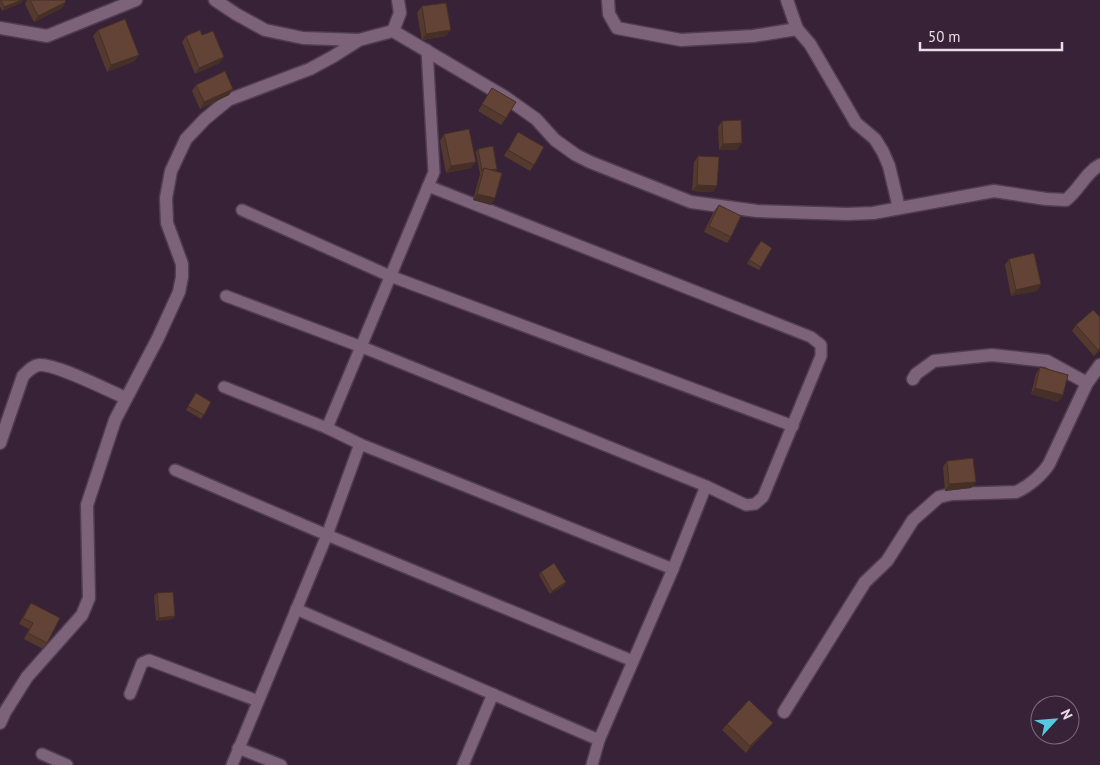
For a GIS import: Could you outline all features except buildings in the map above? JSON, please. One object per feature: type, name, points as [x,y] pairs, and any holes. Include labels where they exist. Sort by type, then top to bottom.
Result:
[{"type":"street","points":[[0,28],[47,36],[136,0]]},
{"type":"street","points":[[216,0],[265,30],[303,38],[359,40],[393,31],[505,97],[536,119],[555,140],[576,155],[691,202],[757,211],[847,214],[872,213],[994,191],[1066,200],[1089,174],[1100,165]]},
{"type":"street","points":[[393,31],[400,13],[398,0]]},
{"type":"street","points":[[608,0],[609,14],[617,28],[681,40],[753,36],[797,29]]},
{"type":"street","points":[[787,0],[797,29],[810,44],[856,123],[875,140],[883,152],[889,166],[899,208]]},
{"type":"street","points":[[0,723],[26,677],[82,614],[89,598],[87,505],[115,420],[158,338],[179,292],[182,264],[167,223],[166,198],[171,171],[186,139],[204,119],[228,100],[310,70],[359,40]]},
{"type":"street","points":[[913,379],[916,374],[934,361],[992,355],[1047,361],[1087,383]]},
{"type":"street","points":[[0,443],[24,376],[31,368],[40,365],[62,370],[126,398]]},
{"type":"street","points":[[784,712],[865,582],[887,561],[913,520],[939,497],[952,494],[1016,492],[1021,490],[1045,470],[1049,464],[1087,383],[1100,365]]},
{"type":"lane","points":[[327,428],[434,172],[427,50]]},
{"type":"lane","points":[[226,296],[362,347],[706,486],[746,505],[755,504],[763,497],[821,356],[822,346],[811,337],[428,186]]},
{"type":"lane","points":[[242,210],[390,276],[793,426]]},
{"type":"lane","points":[[224,387],[327,428],[360,444],[673,569]]},
{"type":"lane","points":[[232,765],[327,535],[360,444]]},
{"type":"lane","points":[[175,470],[633,661]]},
{"type":"lane","points":[[592,765],[599,740],[673,569],[706,486]]},
{"type":"lane","points":[[296,609],[599,740]]},
{"type":"lane","points":[[130,694],[142,663],[149,660],[258,701]]},
{"type":"lane","points":[[463,765],[493,694]]},
{"type":"lane","points":[[238,748],[280,765]]},
{"type":"lane","points":[[42,754],[67,765]]}]
